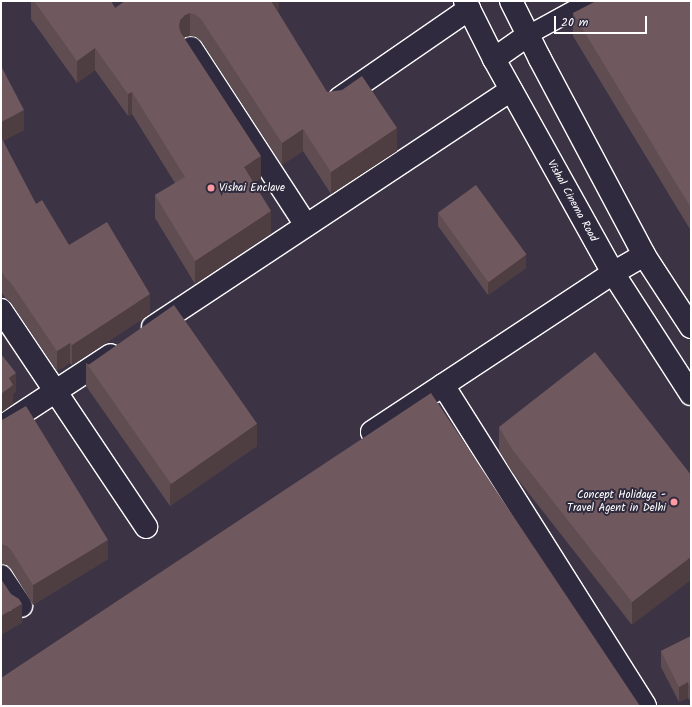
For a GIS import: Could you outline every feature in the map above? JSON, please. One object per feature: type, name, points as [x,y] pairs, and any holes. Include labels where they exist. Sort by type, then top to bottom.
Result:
[{"type":"street","points":[[511,1],[644,255],[691,327]]},
{"type":"street","points":[[335,102],[467,5]]},
{"type":"street","name":"Vishal Cinema Road","points":[[467,5],[494,59],[612,273],[691,394]]},
{"type":"street","points":[[494,59],[528,35]]},
{"type":"street","points":[[191,48],[306,225]]},
{"type":"street","points":[[1,427],[511,90]]},
{"type":"street","points":[[357,443],[612,273],[644,255]]},
{"type":"street","points":[[1,310],[146,527]]},
{"type":"street","points":[[443,385],[645,706]]},
{"type":"street","points":[[1,576],[21,606]]},
{"type":"lane","points":[[528,35],[590,1]]},
{"type":"building","points":[[34,1],[111,1],[115,8],[125,1],[271,1],[327,92],[342,90],[362,76],[397,128],[331,172],[303,129],[282,143],[201,19],[190,13],[185,15],[180,20],[179,27],[181,33],[261,156],[244,167],[271,211],[195,261],[155,195],[185,177],[132,92],[128,94],[95,48],[77,61]]},
{"type":"building","points":[[596,1],[691,1],[691,208],[573,13]]},
{"type":"building","points":[[1,66],[24,110],[1,122]]},
{"type":"building","points":[[1,137],[36,204],[42,200],[69,245],[107,222],[150,294],[72,345],[70,343],[57,351],[11,283],[1,271]]},
{"type":"building","points":[[476,185],[527,255],[489,282],[438,213]]},
{"type":"building","points":[[174,305],[257,424],[171,484],[88,365]]},
{"type":"building","points":[[595,352],[691,475],[691,557],[632,602],[512,449],[499,427]]},
{"type":"building","points":[[1,354],[16,373],[9,378],[13,385],[1,394]]},
{"type":"building","points":[[431,393],[640,706],[1,706],[1,678]]},
{"type":"building","points":[[26,406],[108,540],[33,585],[11,550],[7,546],[1,544],[1,420]]},
{"type":"building","points":[[1,579],[11,594],[19,599],[22,604],[1,616]]},
{"type":"building","points":[[691,636],[691,687],[688,682],[679,687],[661,651]]},
{"type":"place","name":"Vishai Enclave","points":[[211,188]]},
{"type":"place","name":"Concept Holidayz - Travel Agent in Delhi","points":[[674,502]]}]
